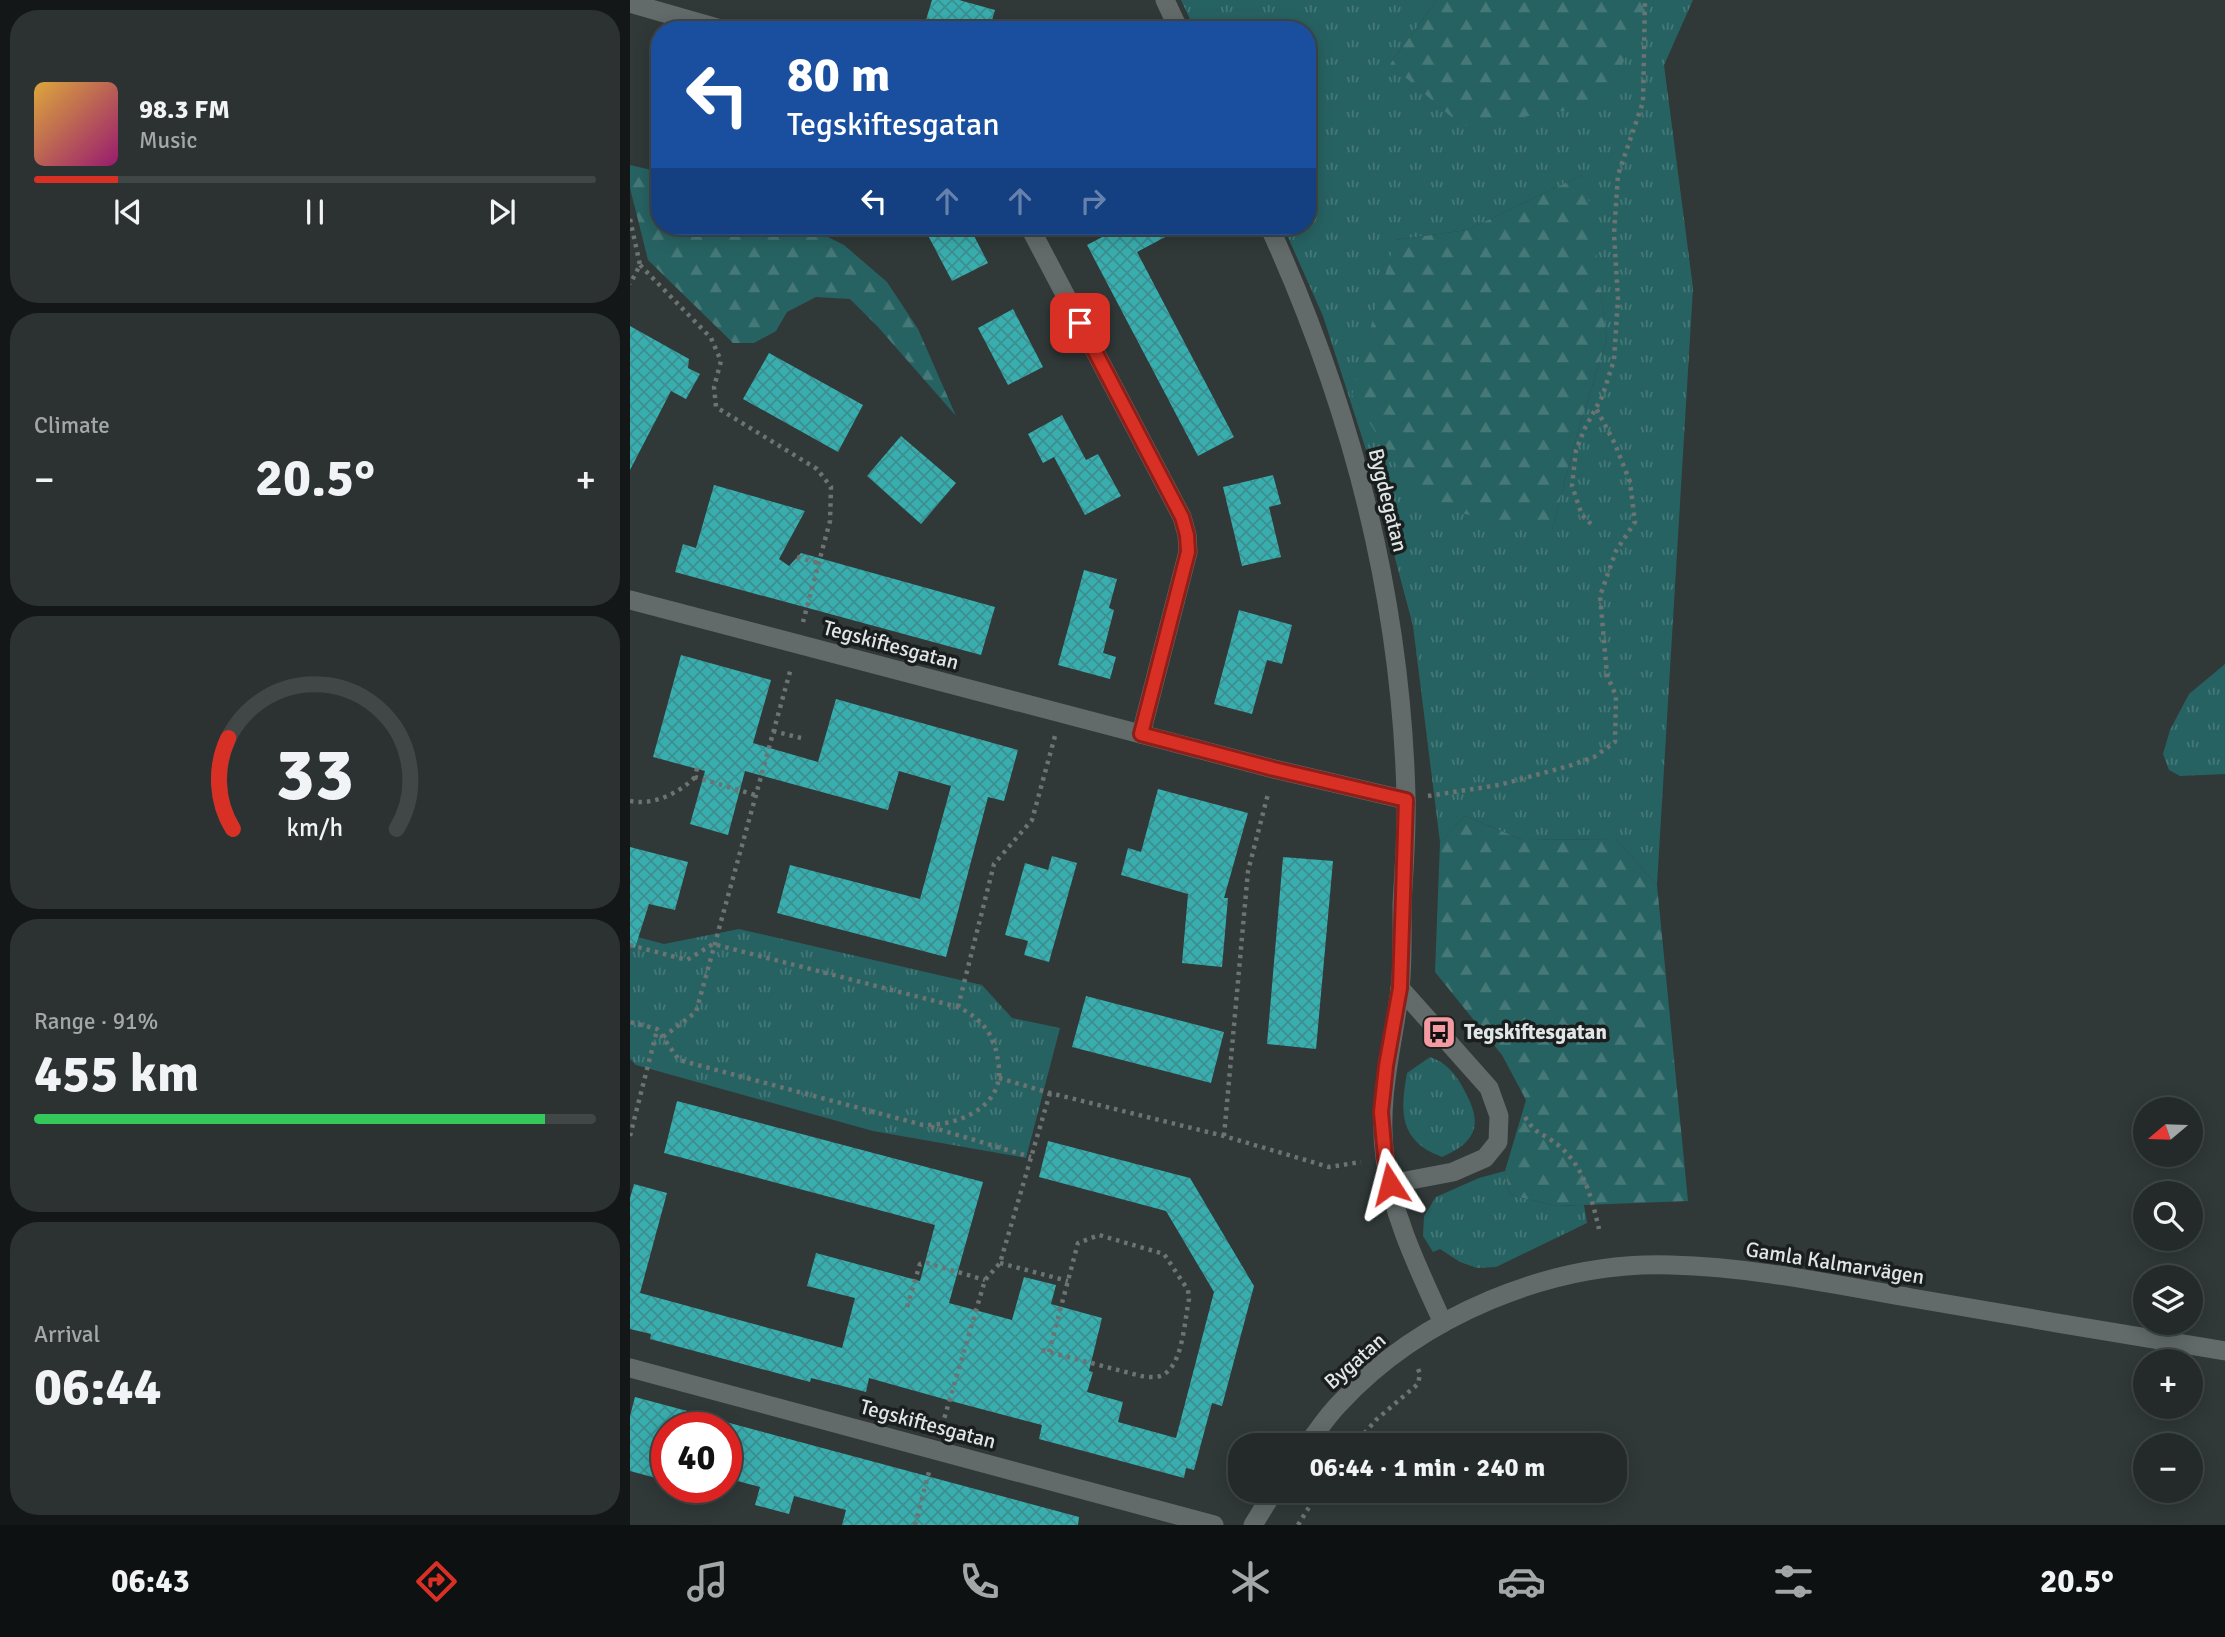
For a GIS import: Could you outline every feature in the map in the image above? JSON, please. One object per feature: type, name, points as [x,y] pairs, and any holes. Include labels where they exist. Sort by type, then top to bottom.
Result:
[{"type":"street","points":[[1165,0],[1175,21]]},
{"type":"street","points":[[630,3],[692,21]]},
{"type":"street","points":[[1034,235],[1182,517],[1187,535],[1188,552],[1141,734]]},
{"type":"street","name":"Bygdegatan","points":[[1273,235],[1315,336],[1353,451],[1371,521],[1386,589],[1403,724],[1406,800]]},
{"type":"street","name":"Tegskiftesgatan","points":[[630,600],[1274,769],[1406,800]]},
{"type":"street","points":[[1406,800],[1400,988],[1381,1112],[1385,1157],[1401,1226],[1443,1323]]},
{"type":"street","points":[[1390,1184],[1453,1172],[1485,1158],[1498,1142],[1500,1116],[1489,1088],[1400,988]]},
{"type":"street","name":"Gamla Kalmarvägen","points":[[1443,1323],[1522,1287],[1572,1273],[1625,1266],[1670,1265],[1784,1277],[2225,1351]]},
{"type":"street","name":"Bygatan","points":[[1316,1433],[1338,1404],[1367,1377],[1443,1323]]},
{"type":"street","name":"Tegskiftesgatan","points":[[630,1367],[1214,1525]]},
{"type":"street","points":[[1253,1525],[1267,1503]]},
{"type":"path","points":[[1591,524],[1581,515],[1572,486],[1576,450],[1602,397],[1614,360],[1618,299],[1614,234],[1618,175],[1643,102],[1645,0]]},
{"type":"path","points":[[630,219],[640,265],[711,338],[721,361],[714,387],[716,407],[817,469],[831,487],[830,521],[695,1012],[663,1037]]},
{"type":"path","points":[[630,284],[640,265]]},
{"type":"path","points":[[1406,800],[1499,785],[1594,757],[1615,742],[1616,696],[1607,675],[1600,596],[1616,551],[1635,522],[1630,482],[1615,444],[1596,408]]},
{"type":"path","points":[[797,557],[818,563]]},
{"type":"path","points":[[958,1007],[994,864],[1032,820],[1061,713]]},
{"type":"path","points":[[773,731],[801,738]]},
{"type":"path","points":[[630,800],[637,802],[664,797],[684,789],[695,777],[697,768]]},
{"type":"path","points":[[1224,1136],[1248,871],[1274,769]]},
{"type":"path","points":[[695,777],[755,795]]},
{"type":"path","points":[[630,945],[687,960],[713,944],[958,1007],[973,1014],[991,1035],[996,1049],[999,1078],[994,1091],[986,1101],[962,1119],[938,1125],[923,1125]]},
{"type":"path","points":[[630,1022],[657,1029],[679,1060],[923,1125],[1031,1157]]},
{"type":"path","points":[[630,1136],[657,1029]]},
{"type":"path","points":[[999,1078],[1224,1136],[1329,1167],[1385,1157]]},
{"type":"path","points":[[915,1525],[985,1280],[1000,1263],[1050,1093]]},
{"type":"path","points":[[1520,1108],[1533,1130],[1557,1144],[1569,1155],[1584,1180],[1599,1229]]},
{"type":"path","points":[[1042,1350],[1049,1352],[1141,1376],[1156,1377],[1167,1373],[1178,1356],[1189,1298],[1188,1290],[1164,1254],[1099,1235],[1090,1237],[1078,1244],[1049,1352]]},
{"type":"path","points":[[907,1307],[920,1264],[927,1263],[985,1280]]},
{"type":"path","points":[[1000,1263],[1068,1282]]},
{"type":"path","points":[[1298,1525],[1312,1503]]},
{"type":"green space","points":[[1181,0],[1437,0],[1390,64],[1651,5],[1654,0],[1693,0],[1664,65],[1693,288],[1657,885],[1616,839],[1523,840],[1465,816],[1440,842],[1413,626],[1368,456],[1323,316],[1287,235],[1316,235],[1316,21],[1191,21]],"holes":[[[1582,175],[1607,338],[1577,435],[1552,530],[1395,240],[1467,230]]]},
{"type":"green space","points":[[1437,0],[1654,0],[1602,105],[1462,126],[1390,64]]},
{"type":"green space","points":[[630,165],[651,170],[651,235],[824,235],[844,245],[887,282],[918,329],[956,416],[850,299],[816,297],[787,312],[776,331],[754,343],[733,343],[648,260],[630,188]]},
{"type":"green space","points":[[1582,175],[1594,222],[1607,338],[1577,435],[1552,530],[1422,506],[1352,395],[1395,240],[1467,230]]},
{"type":"green space","points":[[2225,664],[2225,774],[2180,776],[2169,770],[2163,754],[2170,730],[2189,694]]},
{"type":"green space","points":[[1465,816],[1523,840],[1616,839],[1657,885],[1688,1201],[1557,1206],[1510,1195],[1505,1171],[1526,1100],[1502,1055],[1435,972],[1440,842]]},
{"type":"green space","points":[[739,929],[982,985],[1012,1018],[1060,1028],[1026,1158],[873,1131],[636,1065],[630,1059],[630,935],[664,944]]},
{"type":"green space","points":[[1430,1057],[1445,1065],[1456,1077],[1473,1109],[1475,1119],[1471,1136],[1455,1151],[1442,1157],[1417,1143],[1410,1134],[1404,1112],[1407,1073]]},
{"type":"green space","points":[[1505,1171],[1510,1195],[1557,1206],[1584,1205],[1587,1223],[1496,1267],[1477,1268],[1460,1262],[1440,1249],[1433,1252],[1423,1236],[1424,1216],[1436,1197],[1479,1178]]},
{"type":"building","points":[[932,0],[959,0],[995,10],[992,21],[926,21]]},
{"type":"building","points":[[928,235],[974,235],[988,263],[952,281]]},
{"type":"building","points":[[1106,235],[1169,235],[1137,252],[1234,437],[1198,456],[1087,245]]},
{"type":"building","points":[[1013,309],[1043,367],[1008,385],[978,328]]},
{"type":"building","points":[[630,326],[689,359],[688,368],[700,374],[686,399],[671,391],[630,470]]},
{"type":"building","points":[[769,353],[863,405],[838,452],[743,399]]},
{"type":"building","points":[[1062,415],[1086,460],[1098,454],[1121,496],[1085,515],[1054,457],[1043,463],[1028,434]]},
{"type":"building","points":[[901,436],[956,483],[921,524],[867,476]]},
{"type":"building","points":[[1273,475],[1281,504],[1269,507],[1281,557],[1242,566],[1223,487]]},
{"type":"building","points":[[714,485],[805,511],[779,559],[789,566],[801,553],[995,607],[981,655],[675,572],[683,544],[696,548]]},
{"type":"building","points":[[1084,570],[1117,579],[1109,608],[1114,610],[1103,653],[1116,657],[1110,679],[1058,665]]},
{"type":"building","points":[[1239,610],[1292,625],[1282,664],[1267,660],[1252,714],[1214,704]]},
{"type":"building","points":[[681,655],[771,680],[753,743],[818,762],[836,699],[1018,750],[1004,801],[988,797],[946,957],[777,913],[790,865],[920,899],[951,786],[899,771],[888,810],[745,771],[728,835],[690,824],[705,771],[653,757]]},
{"type":"building","points":[[1158,789],[1248,813],[1224,898],[1228,898],[1222,967],[1182,963],[1188,894],[1121,875],[1128,848],[1141,852]]},
{"type":"building","points":[[630,847],[688,862],[675,910],[649,904],[635,948],[630,947]]},
{"type":"building","points":[[1052,856],[1077,863],[1049,962],[1024,955],[1028,941],[1005,935],[1025,863],[1048,870]]},
{"type":"building","points":[[1283,857],[1333,861],[1316,1049],[1267,1044]]},
{"type":"building","points":[[1086,996],[1224,1032],[1211,1083],[1072,1047]]},
{"type":"building","points":[[677,1101],[983,1182],[949,1303],[1012,1320],[1024,1277],[1056,1285],[1051,1304],[1102,1318],[1089,1371],[1093,1372],[1087,1392],[1123,1402],[1118,1422],[1176,1438],[1214,1292],[1166,1211],[1039,1177],[1048,1141],[1190,1178],[1254,1286],[1222,1406],[1212,1403],[1194,1470],[1186,1468],[1184,1478],[1039,1439],[1042,1425],[869,1378],[866,1392],[811,1378],[810,1382],[650,1339],[651,1334],[630,1329],[630,1198],[634,1184],[667,1193],[640,1293],[842,1348],[855,1298],[807,1286],[816,1253],[920,1281],[935,1225],[664,1153]]},
{"type":"building","points":[[635,1397],[691,1412],[651,1412],[651,1477],[630,1471],[630,1416]]},
{"type":"building","points":[[742,1426],[1079,1517],[1078,1525],[842,1525],[846,1510],[794,1496],[789,1514],[755,1505],[760,1487],[742,1482]]},
{"type":"place","name":"Tegskiftesgatan","points":[[1439,1032]]},
{"type":"route","points":[[1080,323],[1182,517],[1187,535],[1188,552],[1141,734],[1406,800],[1400,988],[1381,1112],[1390,1184]]}]
